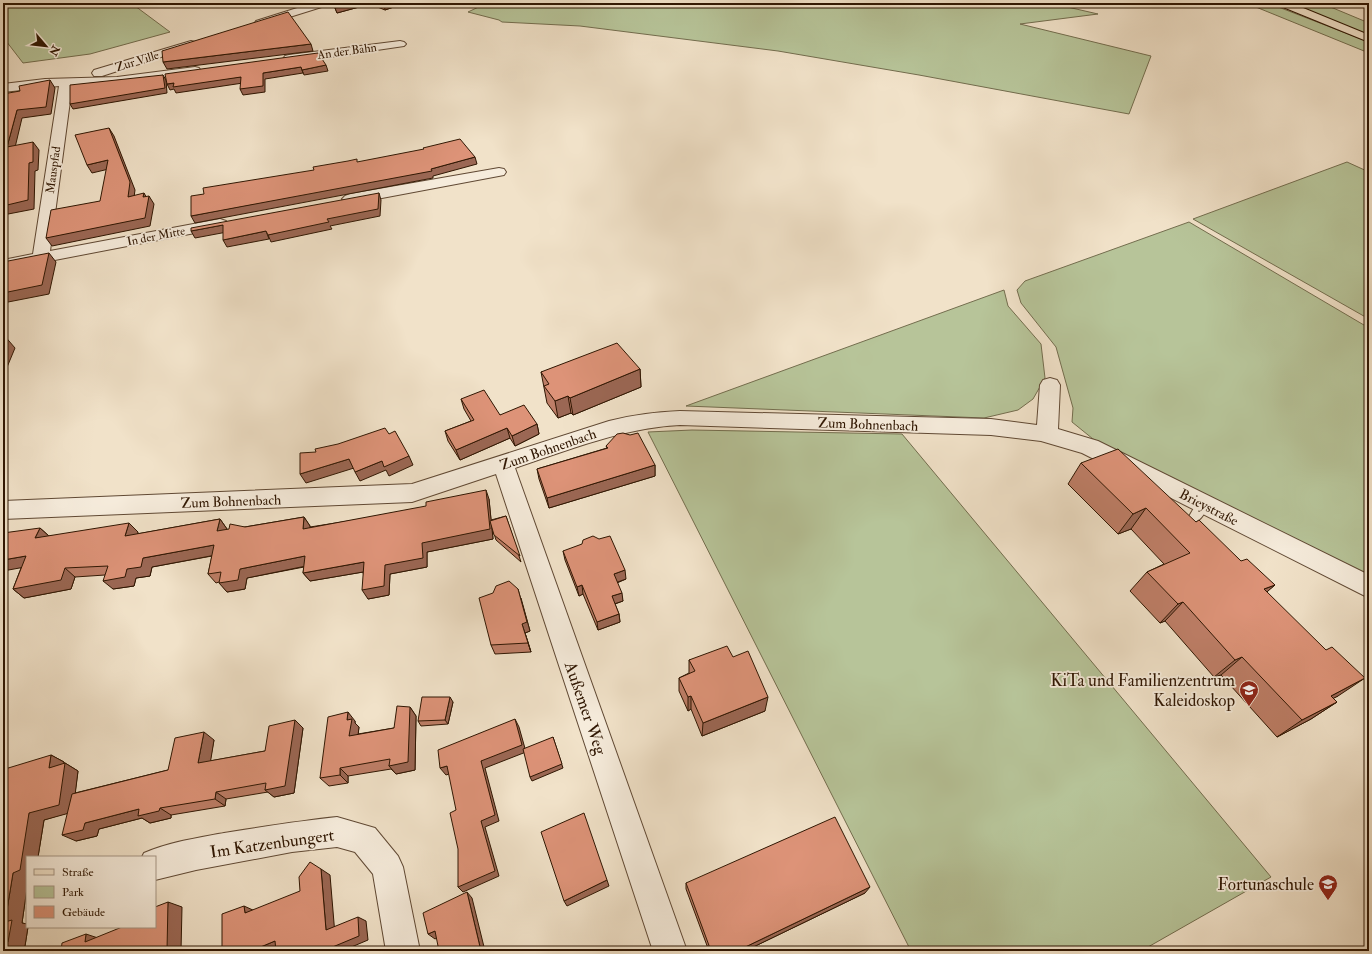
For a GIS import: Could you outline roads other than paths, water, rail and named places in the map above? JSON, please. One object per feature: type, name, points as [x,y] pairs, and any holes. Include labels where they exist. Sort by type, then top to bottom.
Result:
[{"type":"main road","points":[[1282,3],[1369,39]]},
{"type":"street","points":[[248,26],[324,3]]},
{"type":"street","name":"Zur Ville","points":[[66,83],[202,40]]},
{"type":"street","name":"An der Bahn","points":[[275,61],[400,44]]},
{"type":"street","points":[[4,89],[45,83],[117,81],[205,70]]},
{"type":"street","name":"Mauspfad","points":[[40,258],[66,83]]},
{"type":"street","points":[[335,202],[499,172]]},
{"type":"street","name":"In der Mitte","points":[[3,265],[233,221]]},
{"type":"street","points":[[1047,434],[1050,385]]},
{"type":"street","name":"Zum Bohnenbach","points":[[3,510],[412,493],[609,429],[629,423],[651,419],[680,418],[994,427],[1047,434]]},
{"type":"street","name":"Brieystraße","points":[[1047,434],[1072,440],[1090,447],[1198,511],[1369,587]]},
{"type":"street","name":"Außemer Weg","points":[[503,464],[670,951]]},
{"type":"street","name":"Im Katzenbungert","points":[[156,864],[196,854],[292,837],[337,832],[364,839],[386,867],[403,951]]},
{"type":"place","name":"KiTa und Familienzentrum Kaleidoskop","points":[[1249,707]]},
{"type":"place","name":"Fortunaschule","points":[[1328,901]]}]
